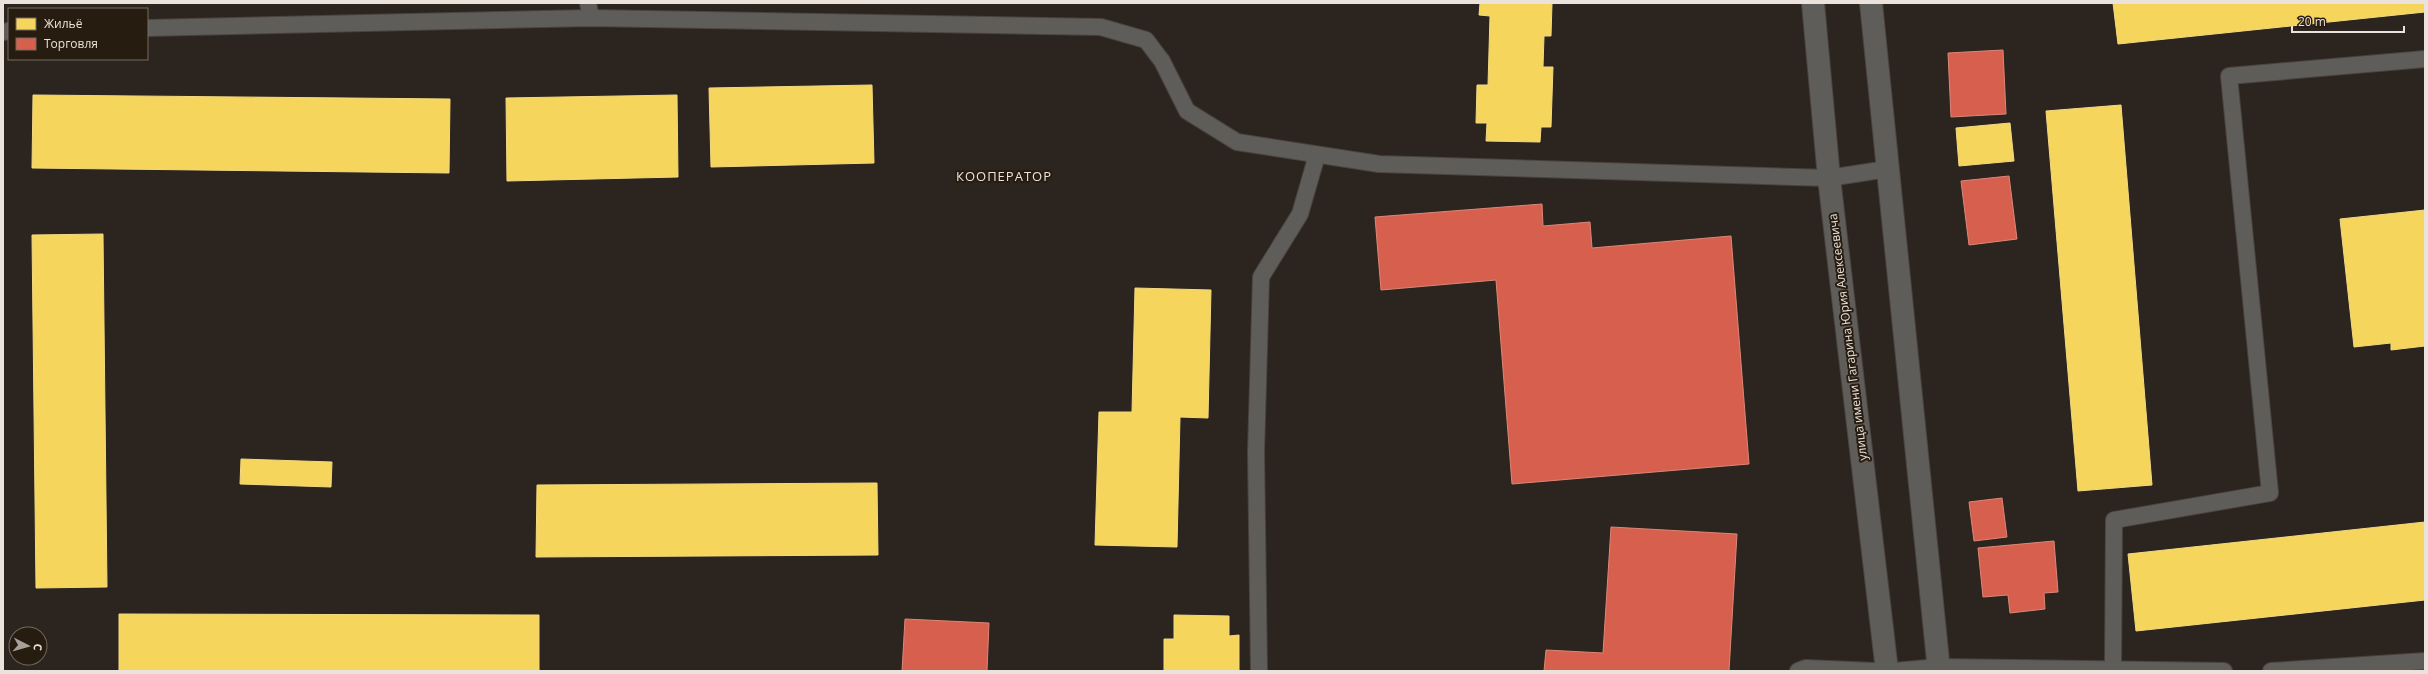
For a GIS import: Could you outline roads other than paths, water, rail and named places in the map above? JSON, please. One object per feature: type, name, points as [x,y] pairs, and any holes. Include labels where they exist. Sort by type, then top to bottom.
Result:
[{"type":"street","name":"улица имени Гагарина Юрия Алексеевича","points":[[1814,3],[1829,178],[1887,671]]},
{"type":"street","points":[[1871,3],[1939,669]]},
{"type":"lane","points":[[148,28],[590,11],[1101,27],[1146,40],[1162,61],[1187,111],[1238,142],[1379,164],[1829,178],[1887,169]]},
{"type":"lane","points":[[2113,670],[2114,520],[2270,493],[2229,76],[2425,59]]},
{"type":"lane","points":[[1259,671],[1256,452],[1262,277],[1300,214],[1318,155]]},
{"type":"lane","points":[[2271,671],[2425,661]]},
{"type":"lane","points":[[1798,671],[1806,668],[1874,671]]},
{"type":"lane","points":[[1894,671],[1939,669],[2224,671]]},
{"type":"district","name":"КООПЕРАТОР","points":[[1004,176]]}]
